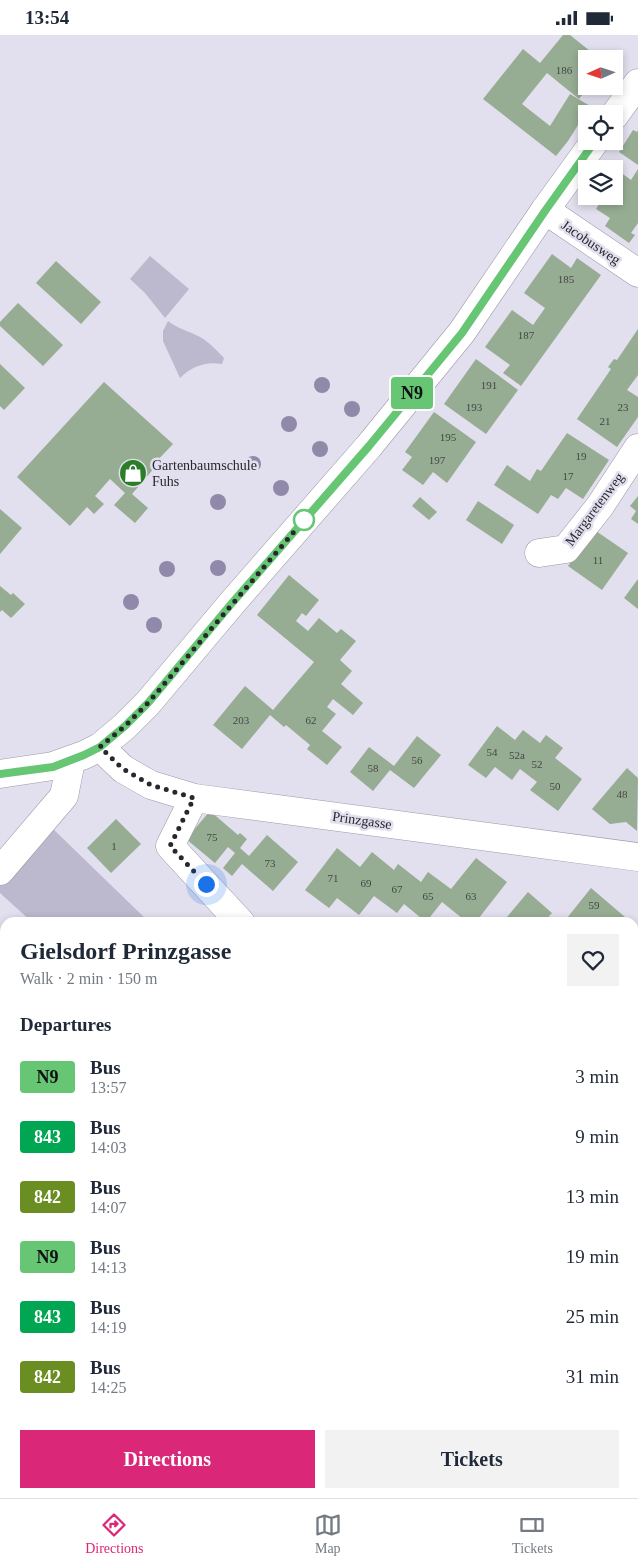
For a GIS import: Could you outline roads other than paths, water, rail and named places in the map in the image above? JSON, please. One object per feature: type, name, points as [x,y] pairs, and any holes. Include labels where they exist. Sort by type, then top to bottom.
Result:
[{"type":"street","points":[[622,105],[638,83]]},
{"type":"street","points":[[0,774],[36,770],[71,761],[100,747],[148,703],[232,603],[369,446],[462,333],[545,211],[589,150]]},
{"type":"street","name":"Jacobusweg","points":[[545,211],[638,273]]},
{"type":"street","name":"Margaretenweg","points":[[539,553],[566,549],[600,506],[638,448]]},
{"type":"street","name":"Prinzgasse","points":[[100,747],[123,769],[151,785],[194,798],[638,857]]},
{"type":"street","points":[[0,871],[64,796],[71,761]]},
{"type":"street","points":[[194,798],[170,846],[235,917]]},
{"type":"place","name":"Gartenbaumschule Fuhs","points":[[133,473]]}]
